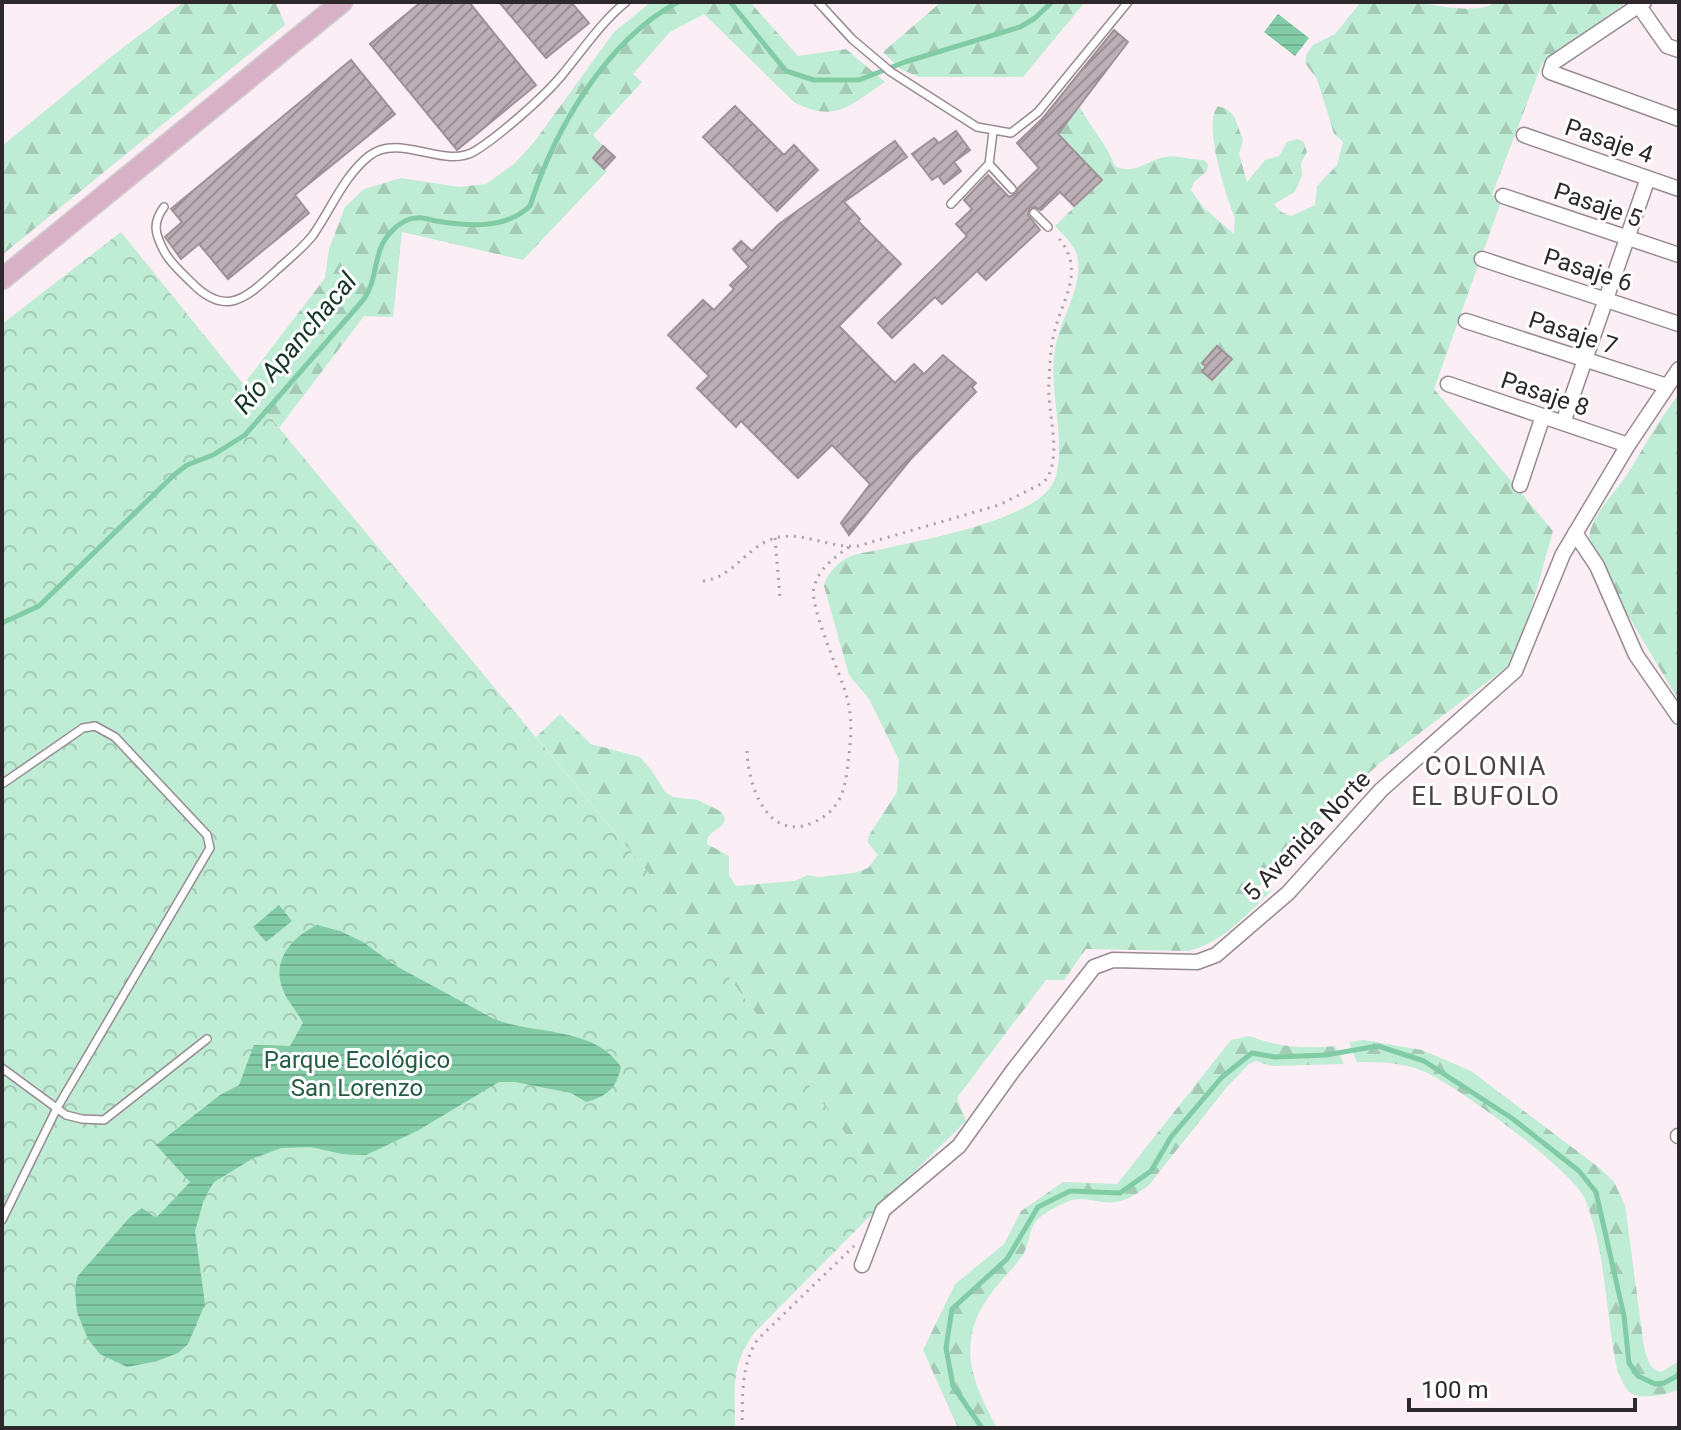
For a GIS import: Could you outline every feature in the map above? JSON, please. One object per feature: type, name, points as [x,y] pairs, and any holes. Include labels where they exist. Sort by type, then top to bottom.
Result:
[{"type":"main road","points":[[2,279],[342,2]]},
{"type":"street","points":[[1679,50],[1667,46],[1642,4],[1553,63],[1550,72],[1679,119]]},
{"type":"street","name":"Pasaje 4","points":[[1524,135],[1679,189]]},
{"type":"street","points":[[1563,423],[1648,178]]},
{"type":"street","name":"Pasaje 5","points":[[1503,196],[1679,255]]},
{"type":"street","name":"Pasaje 6","points":[[1482,259],[1679,324]]},
{"type":"street","name":"Pasaje 7","points":[[1466,321],[1667,386]]},
{"type":"street","name":"5 Avenida Norte","points":[[862,1265],[883,1210],[940,1164],[966,1138],[1012,1072],[1094,967],[1113,960],[1197,962],[1216,955],[1288,893],[1381,790],[1515,671],[1553,575],[1575,533],[1679,369]]},
{"type":"street","name":"Pasaje 8","points":[[1448,384],[1628,445]]},
{"type":"street","points":[[1520,485],[1543,416]]},
{"type":"street","points":[[1575,533],[1597,566],[1636,655],[1679,717]]},
{"type":"lane","points":[[164,207],[155,223],[156,236],[167,257],[205,296],[239,300],[300,249],[319,225],[350,174],[372,153],[399,148],[451,157],[472,152],[494,138],[560,78],[611,14],[626,2]]},
{"type":"lane","points":[[818,2],[852,39],[891,72],[977,127],[993,132],[1016,131],[1038,112],[1128,2]]},
{"type":"lane","points":[[951,204],[989,164],[993,132]]},
{"type":"lane","points":[[989,164],[1012,189]]},
{"type":"lane","points":[[1034,213],[1048,227]]},
{"type":"lane","points":[[2,784],[83,728],[95,726],[115,737],[207,835],[210,848],[57,1108],[2,1220]]},
{"type":"lane","points":[[2,1068],[66,1115],[104,1120],[207,1039]]},
{"type":"path","points":[[747,751],[754,790],[762,809],[776,821],[792,826],[807,825],[826,817],[836,806],[845,787],[852,727],[848,699],[816,609],[813,590],[829,561],[849,547],[1023,496],[1047,479],[1053,459],[1048,386],[1051,351],[1069,293],[1071,275],[1065,245],[1048,227]]},
{"type":"path","points":[[703,581],[717,579],[775,538],[798,536],[849,547]]},
{"type":"path","points":[[775,538],[780,597]]},
{"type":"path","points":[[742,1428],[744,1370],[757,1340],[855,1245]]},
{"type":"green space","points":[[184,2],[276,2],[285,25],[2,255],[2,146]]},
{"type":"green space","points":[[651,2],[750,2],[798,56],[846,49],[885,82],[842,109],[821,111],[794,102],[704,14],[670,32],[633,74],[642,82],[593,135],[603,146],[593,158],[607,171],[523,260],[402,232],[393,317],[364,316],[279,428],[244,384],[325,278],[329,249],[345,207],[364,189],[401,178],[459,187],[486,184],[514,164],[535,141],[614,32]]},
{"type":"green space","points":[[941,2],[1085,2],[1023,77],[919,77],[900,69],[883,52]]},
{"type":"green space","points":[[1361,2],[1413,2],[1467,9],[1495,2],[1627,2],[1542,64],[1492,195],[1502,199],[1434,389],[1553,531],[1523,638],[1507,667],[1379,764],[1330,808],[1257,889],[1273,889],[1223,934],[1188,951],[1086,949],[1064,980],[1046,980],[957,1098],[966,1121],[891,1195],[676,906],[536,737],[560,714],[591,744],[640,757],[665,792],[673,797],[698,800],[722,812],[725,820],[709,836],[707,844],[729,856],[729,875],[736,886],[794,881],[808,875],[818,877],[854,873],[868,868],[878,855],[868,843],[868,837],[897,792],[899,760],[869,699],[849,675],[824,586],[834,568],[851,556],[940,536],[1011,514],[1036,501],[1054,481],[1059,445],[1053,365],[1078,272],[1075,251],[1055,226],[1102,180],[1058,134],[1079,106],[1115,166],[1128,169],[1170,157],[1204,160],[1208,164],[1207,171],[1194,182],[1191,190],[1204,208],[1234,234],[1234,216],[1217,160],[1213,127],[1218,106],[1227,109],[1234,116],[1243,140],[1239,154],[1247,182],[1265,160],[1279,156],[1287,142],[1297,139],[1304,142],[1307,152],[1301,163],[1302,175],[1295,192],[1274,204],[1281,212],[1291,216],[1315,205],[1317,186],[1337,165],[1343,142],[1334,134],[1317,79],[1305,63],[1306,55],[1313,45],[1335,34]]},
{"type":"green space","name":"Parque Ecológico San Lorenzo","points":[[121,232],[279,428],[676,906],[891,1195],[754,1333],[737,1368],[735,1428],[2,1428],[2,324]]},
{"type":"green space","points":[[1679,394],[1679,701],[1616,595],[1589,538],[1599,512]]},
{"type":"green space","points":[[1249,1036],[1292,1046],[1335,1046],[1344,1064],[1271,1066],[1256,1061],[1249,1064],[1148,1186],[1132,1196],[1109,1203],[1073,1200],[1039,1219],[1033,1226],[1023,1255],[981,1310],[970,1344],[974,1377],[997,1428],[958,1428],[923,1350],[955,1284],[1004,1244],[1021,1211],[1063,1182],[1117,1184],[1231,1040]]},
{"type":"green space","points":[[1364,1040],[1422,1050],[1471,1071],[1614,1182],[1625,1205],[1646,1355],[1651,1366],[1661,1372],[1679,1361],[1679,1389],[1661,1395],[1639,1396],[1628,1391],[1618,1373],[1598,1241],[1585,1199],[1576,1186],[1537,1149],[1485,1109],[1438,1079],[1407,1066],[1357,1062],[1349,1042]]},
{"type":"shaded area","points":[[1278,14],[1309,38],[1295,56],[1264,32]]},
{"type":"shaded area","points":[[279,905],[292,921],[266,942],[253,927]]},
{"type":"shaded area","points":[[317,925],[363,942],[396,966],[494,1019],[596,1044],[621,1067],[616,1081],[605,1094],[586,1102],[571,1093],[515,1082],[499,1082],[417,1131],[366,1155],[342,1154],[311,1147],[281,1148],[252,1159],[214,1182],[204,1199],[195,1231],[205,1304],[188,1344],[178,1353],[157,1361],[127,1367],[100,1354],[88,1339],[77,1312],[77,1277],[130,1217],[142,1208],[156,1218],[190,1182],[156,1145],[220,1095],[239,1085],[254,1045],[290,1046],[303,1023],[283,990],[280,979],[282,959],[299,936]]},
{"type":"building","points":[[421,2],[469,2],[536,85],[457,150],[370,44]]},
{"type":"building","points":[[499,2],[571,2],[589,23],[546,58]]},
{"type":"building","points":[[1114,30],[1128,42],[1058,134],[1102,180],[1074,206],[1060,192],[1041,210],[1030,208],[1028,215],[1040,230],[986,280],[977,271],[942,304],[935,297],[892,338],[878,323],[967,236],[956,224],[972,209],[964,200],[988,175],[1009,197],[1017,193],[1018,188],[1039,168],[1017,143],[1043,118]]},
{"type":"building","points":[[351,60],[395,114],[295,195],[309,213],[228,279],[199,244],[181,259],[165,237],[182,222],[171,209]]},
{"type":"building","points":[[735,106],[784,155],[794,145],[818,170],[777,211],[703,137]]},
{"type":"building","points":[[956,131],[970,150],[954,162],[961,171],[944,184],[938,176],[932,180],[912,154],[934,138],[939,143]]},
{"type":"building","points":[[895,141],[907,157],[844,202],[860,219],[858,221],[901,264],[839,326],[895,383],[914,364],[924,374],[943,355],[976,383],[972,387],[976,392],[910,460],[849,535],[841,523],[870,484],[832,445],[798,478],[741,421],[736,427],[697,388],[709,376],[668,335],[703,300],[714,310],[734,289],[730,285],[749,267],[733,249],[741,241],[752,251],[779,224]]},
{"type":"building","points":[[603,146],[615,157],[604,169],[593,158]]},
{"type":"building","points":[[1217,346],[1232,359],[1212,380],[1202,371],[1206,367],[1202,363]]},
{"type":"waterway","name":"Río Apanchacal","points":[[2,623],[39,606],[174,475],[245,435],[364,299],[381,248],[396,227],[413,218],[460,224],[497,223],[520,214],[530,206],[553,148],[586,90],[627,40],[678,2]]},
{"type":"waterway","name":"Río Apanchacal","points":[[730,2],[786,71],[814,80],[859,80],[905,62],[1020,27],[1052,2]]},
{"type":"waterway","points":[[982,1428],[953,1386],[946,1348],[952,1309],[1007,1259],[1038,1207],[1070,1191],[1120,1193],[1151,1171],[1171,1137],[1222,1077],[1252,1053],[1275,1057],[1326,1055],[1378,1046],[1424,1061],[1513,1119],[1579,1171],[1596,1192],[1624,1316],[1629,1363],[1638,1376],[1655,1384],[1679,1375]]},
{"type":"district","name":"COLONIA EL BUFOLO","points":[[1486,781]]}]
